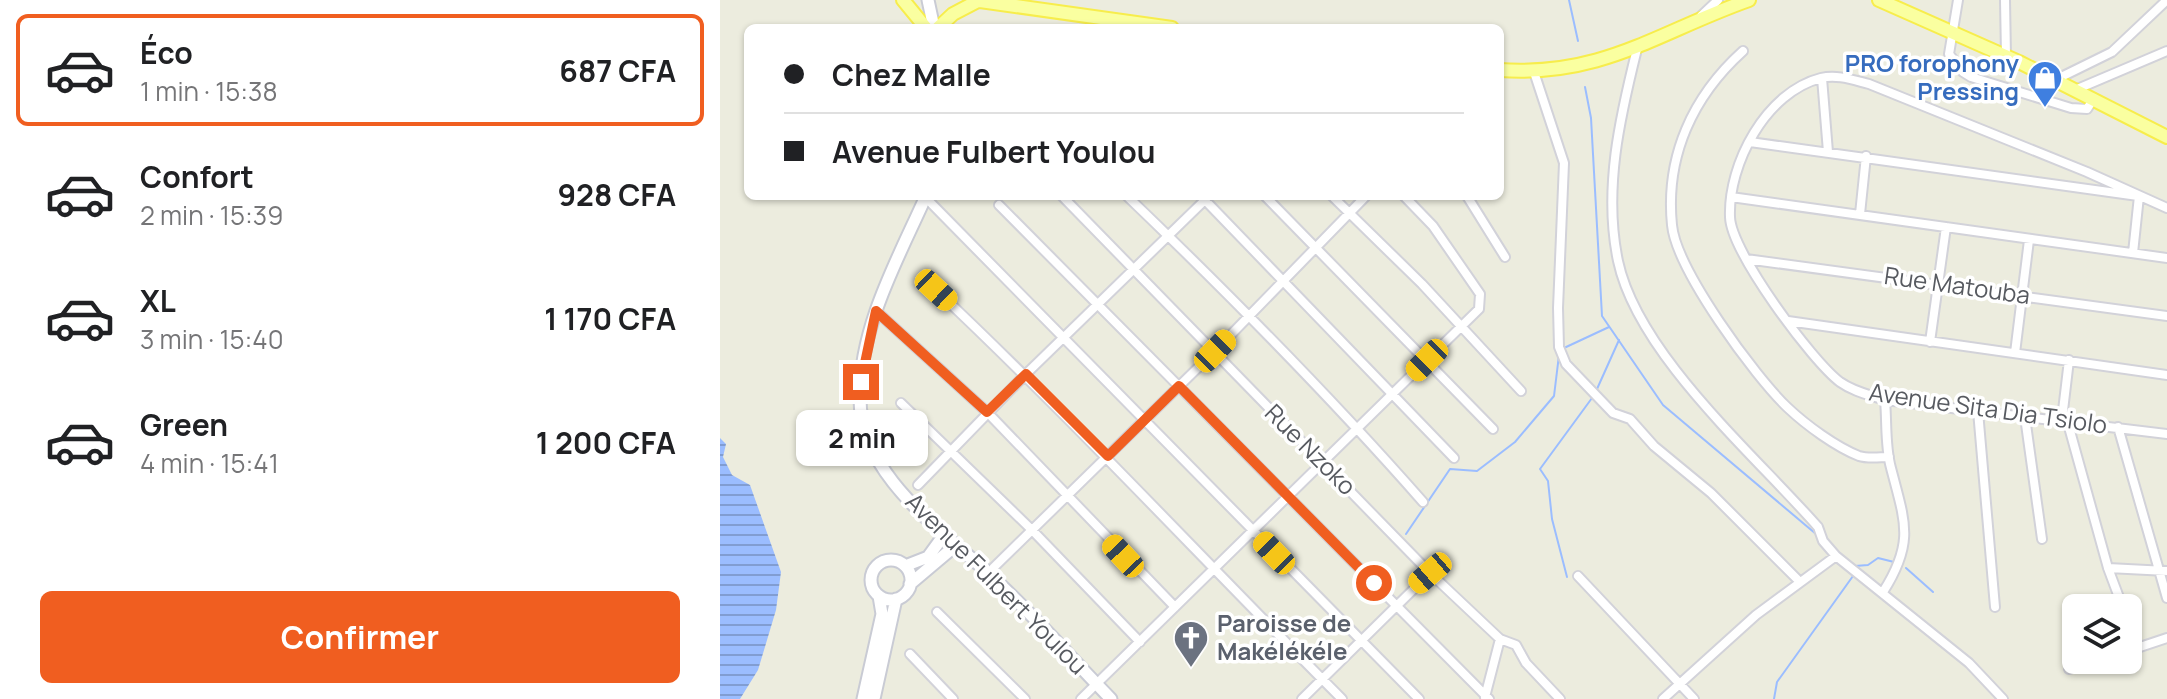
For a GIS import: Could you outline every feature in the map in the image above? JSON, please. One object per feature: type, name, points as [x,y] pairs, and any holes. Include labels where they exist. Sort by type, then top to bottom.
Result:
[{"type":"main road","points":[[903,0],[923,24]]},
{"type":"main road","points":[[928,0],[935,24]]},
{"type":"main road","points":[[941,24],[976,0],[1144,24]]},
{"type":"main road","points":[[1504,70],[1534,72],[1585,65],[1637,49],[1749,0]]},
{"type":"main road","points":[[1879,0],[2006,56],[2167,137]]},
{"type":"main road","name":"Avenue Fulbert Youlou","points":[[925,200],[876,311],[859,395],[862,422],[881,465],[944,535],[988,573],[1111,699]]},
{"type":"main road","points":[[863,699],[882,614],[879,596],[872,586],[876,567],[887,561],[905,566],[928,557],[944,535]]},
{"type":"main road","points":[[879,596],[896,599],[905,594],[910,584],[955,546]]},
{"type":"main road","points":[[905,566],[910,584]]},
{"type":"main road","points":[[874,699],[896,599]]},
{"type":"street","points":[[1694,22],[1718,0]]},
{"type":"street","points":[[1958,0],[1955,33],[1949,54],[1963,72],[2071,108],[2087,109],[2094,98]]},
{"type":"street","points":[[2005,0],[2006,56]]},
{"type":"street","points":[[2055,80],[2112,52],[2167,0]]},
{"type":"street","points":[[1637,49],[1620,113],[1616,152],[1618,260],[1626,283],[1656,340],[1686,382],[1818,527],[1823,541],[1836,556],[1969,663],[2003,699]]},
{"type":"street","points":[[1743,51],[1699,97],[1674,166],[1672,225],[1680,256],[1738,345],[1788,409],[1862,457],[1889,457]]},
{"type":"street","points":[[2075,90],[2167,51]]},
{"type":"street","points":[[1534,72],[1564,163],[1558,334],[1566,364],[1613,413],[1630,419],[1654,446],[1711,493],[1800,582]]},
{"type":"street","points":[[1828,152],[1822,78],[1845,78],[1869,84],[2159,202],[2167,208]]},
{"type":"street","name":"Avenue Sita Dia Tsiolo","points":[[1822,78],[1796,90],[1772,109],[1750,142],[1731,197],[1731,228],[1746,259],[1788,321],[1832,376],[1855,391],[1885,400],[2167,434]]},
{"type":"street","points":[[1750,142],[2139,196],[2159,202]]},
{"type":"street","points":[[1860,214],[1866,156]]},
{"type":"street","points":[[2133,253],[2139,196]]},
{"type":"street","points":[[1731,197],[2167,258]]},
{"type":"street","points":[[929,200],[1419,699]]},
{"type":"street","name":"Rue Nzoko","points":[[1066,200],[1430,573],[1500,639],[1516,645],[1526,663],[1560,699]]},
{"type":"street","points":[[1131,200],[1250,316],[1357,427],[1423,502]]},
{"type":"street","points":[[918,485],[987,412],[1202,200]]},
{"type":"street","points":[[1208,200],[1454,458]]},
{"type":"street","points":[[1269,200],[1493,429]]},
{"type":"street","points":[[1336,200],[1521,391]]},
{"type":"street","points":[[988,573],[1215,351],[1362,200]]},
{"type":"street","points":[[1081,699],[1479,309],[1480,294],[1433,226],[1408,200]]},
{"type":"street","points":[[1469,200],[1505,257]]},
{"type":"street","points":[[999,205],[1487,698]]},
{"type":"street","points":[[1930,342],[1946,227]]},
{"type":"street","points":[[2015,353],[2029,240]]},
{"type":"street","name":"Rue Matouba","points":[[1746,259],[2167,316]]},
{"type":"street","points":[[936,290],[1108,456],[1213,569],[1342,699]]},
{"type":"street","points":[[876,311],[987,412],[1175,607]]},
{"type":"street","points":[[1788,321],[2167,375]]},
{"type":"street","points":[[2069,360],[2065,420],[2118,594]]},
{"type":"street","points":[[1883,592],[1900,565],[1905,547],[1901,506],[1889,457],[1885,400]]},
{"type":"street","points":[[901,403],[1033,531],[1140,642]]},
{"type":"street","points":[[1978,411],[1995,607]]},
{"type":"street","points":[[2025,417],[2042,539]]},
{"type":"street","points":[[2118,427],[2163,571],[2167,598]]},
{"type":"street","points":[[1663,699],[1756,615],[1836,556]]},
{"type":"street","points":[[2108,568],[2163,571]]},
{"type":"street","points":[[1302,699],[1396,603],[1430,573]]},
{"type":"street","points":[[1578,576],[1694,699]]},
{"type":"street","points":[[937,612],[1025,699]]},
{"type":"street","points":[[2142,647],[2167,638]]},
{"type":"street","points":[[1487,698],[1500,639]]},
{"type":"street","points":[[910,654],[953,699]]},
{"type":"water","points":[[720,438],[726,444],[723,457],[732,475],[750,485],[781,572],[776,610],[758,670],[740,699],[720,699]]},
{"type":"waterway","points":[[1569,0],[1578,41]]},
{"type":"waterway","points":[[1585,87],[1591,118],[1602,316],[1663,405],[1816,534]]},
{"type":"waterway","points":[[1564,348],[1609,327]]},
{"type":"waterway","points":[[1597,389],[1619,340]]},
{"type":"waterway","points":[[1406,534],[1450,469],[1477,471],[1515,442],[1554,396],[1559,355]]},
{"type":"waterway","points":[[1567,577],[1552,519],[1548,481],[1540,469],[1592,398]]},
{"type":"waterway","points":[[1855,566],[1868,565],[1878,558],[1894,562]]},
{"type":"waterway","points":[[1906,568],[1933,592]]},
{"type":"waterway","points":[[1774,699],[1777,682],[1853,576]]},
{"type":"place","name":"PRO forophony Pressing","points":[[2045,109]]},
{"type":"place","name":"Paroisse de Makélékéle","points":[[1191,669]]},
{"type":"route","points":[[861,382],[876,311],[987,412],[1026,374],[1108,456],[1179,386],[1374,583]]}]
